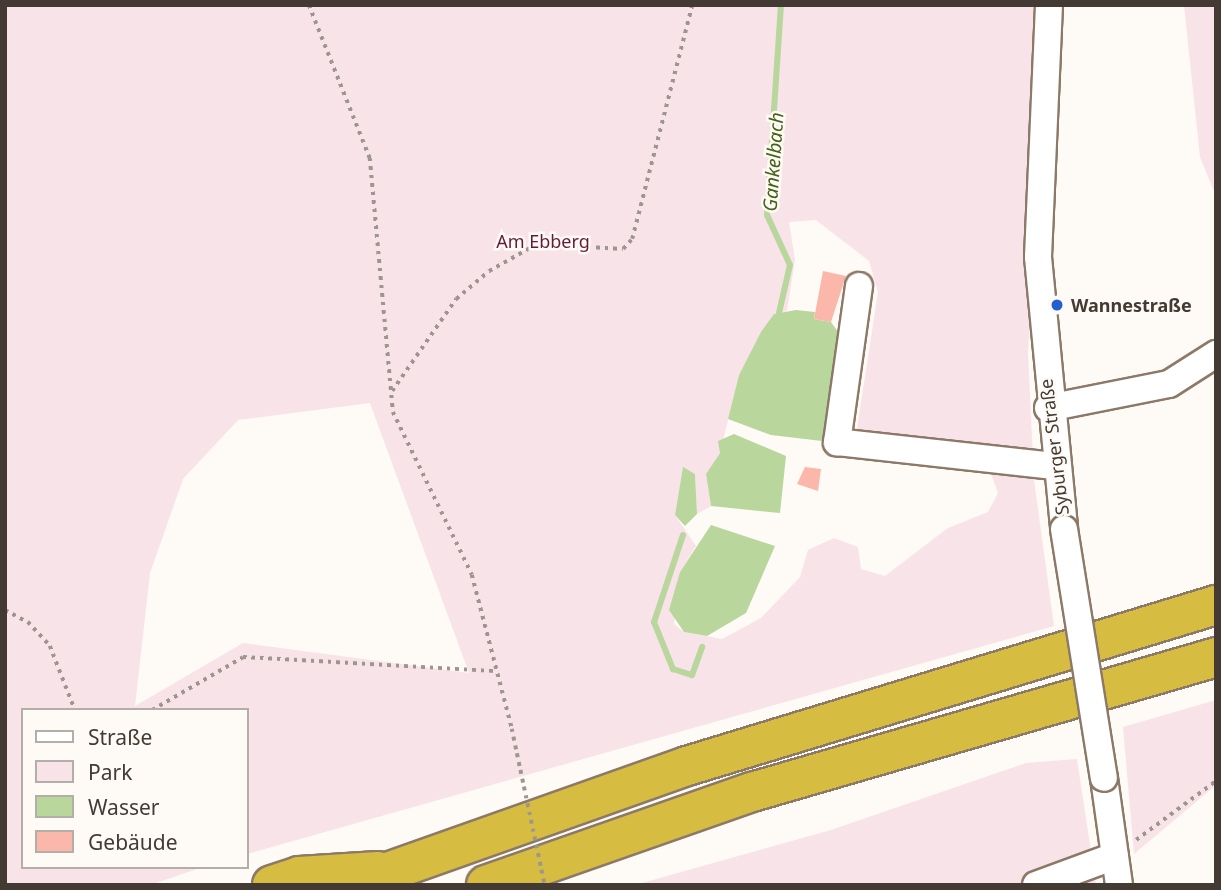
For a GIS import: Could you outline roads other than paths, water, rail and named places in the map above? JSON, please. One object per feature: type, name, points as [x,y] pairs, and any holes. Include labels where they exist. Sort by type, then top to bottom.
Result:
[{"type":"highway","points":[[351,885],[687,766],[1216,605]]},
{"type":"highway","points":[[486,885],[752,792],[983,727],[1216,657]]},
{"type":"highway","points":[[539,885],[810,795],[983,727]]},
{"type":"highway","points":[[272,885],[299,876],[391,870]]},
{"type":"street","name":"Syburger Straße","points":[[1049,5],[1037,198],[1048,408],[1119,885]]},
{"type":"street","points":[[859,286],[837,442],[1055,466]]},
{"type":"street","points":[[1048,408],[1170,384],[1216,354]]},
{"type":"street","points":[[1036,885],[1115,856]]},
{"type":"water","points":[[796,310],[815,312],[814,319],[831,322],[838,332],[822,441],[771,435],[728,419],[739,375],[761,332],[774,314]]},
{"type":"water","points":[[734,434],[786,456],[780,513],[711,506],[706,474],[720,453],[718,441]]},
{"type":"water","points":[[683,467],[695,474],[697,514],[685,526],[675,515]]},
{"type":"water","points":[[711,525],[775,546],[746,613],[707,636],[684,632],[669,610],[680,572]]},
{"type":"waterway","name":"Gankelbach","points":[[779,313],[790,265],[767,215],[781,5]]},
{"type":"waterway","name":"Gankelbach","points":[[683,535],[654,622],[673,669],[692,675],[702,647]]},
{"type":"place","name":"Wannestraße","points":[[1057,305]]},
{"type":"park label","name":"Am Ebberg","points":[[543,241]]}]
